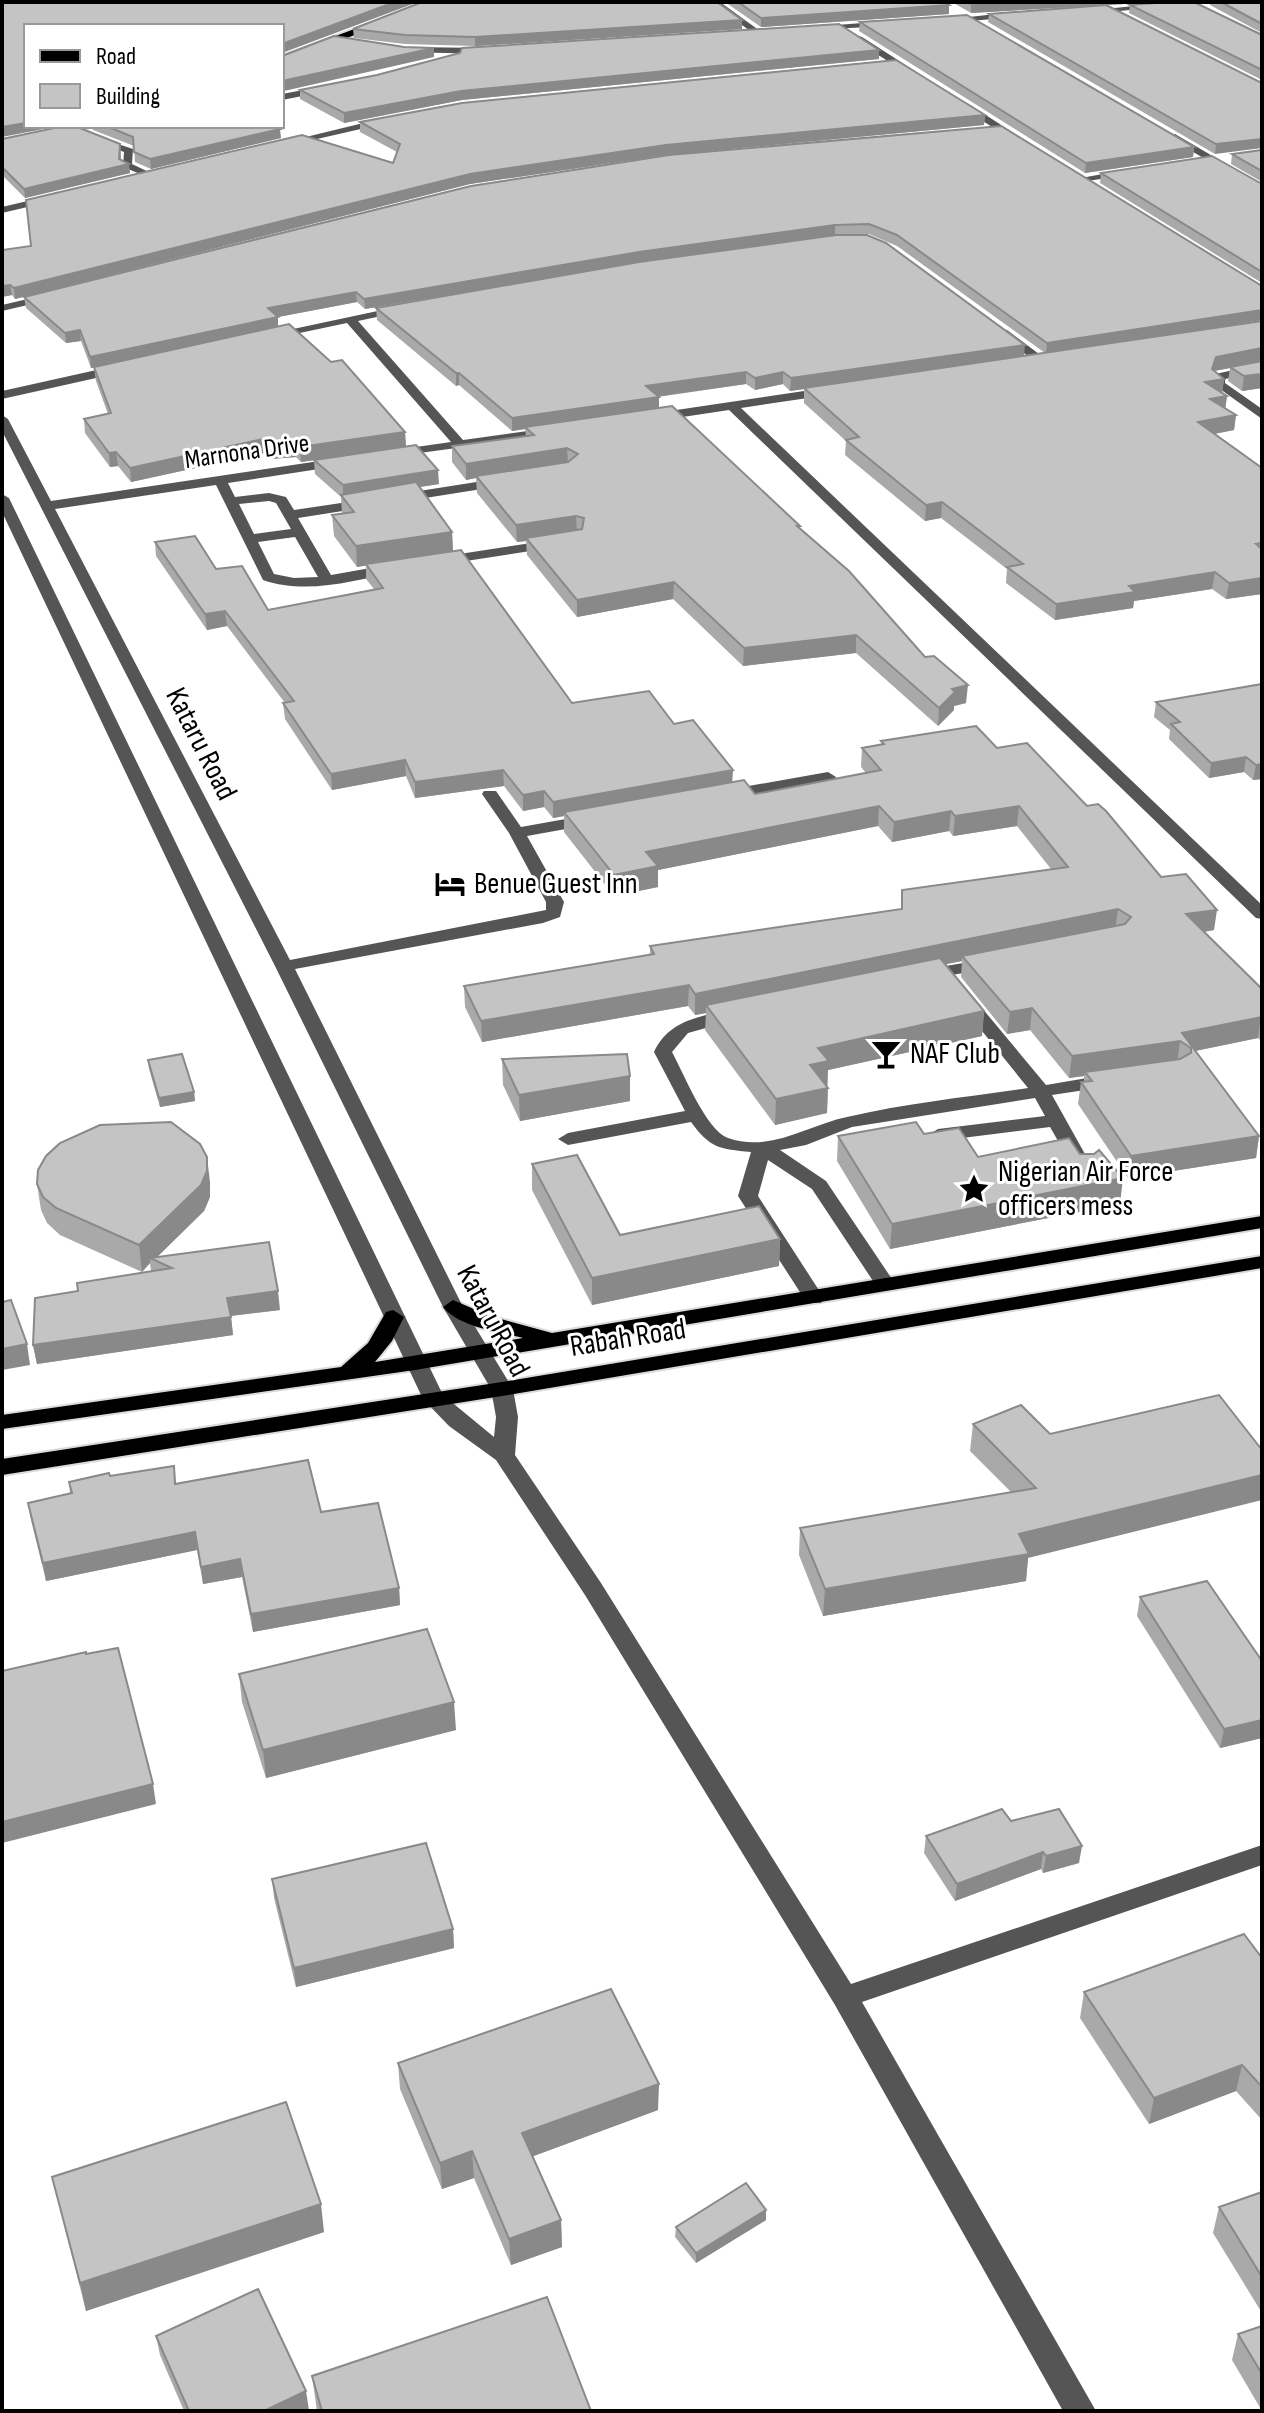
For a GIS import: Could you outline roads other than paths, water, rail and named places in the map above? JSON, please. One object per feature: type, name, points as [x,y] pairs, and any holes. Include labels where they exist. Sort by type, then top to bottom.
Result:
[{"type":"main road","points":[[284,46],[374,13]]},
{"type":"main road","points":[[284,58],[389,19]]},
{"type":"main road","points":[[2,134],[34,128]]},
{"type":"main road","points":[[2,143],[81,128]]},
{"type":"main road","name":"Rabah Road","points":[[2,1422],[560,1340],[1262,1222]]},
{"type":"main road","name":"Rabah Road","points":[[2,1467],[502,1389],[1262,1262]]},
{"type":"main road","points":[[453,1307],[512,1330],[560,1340]]},
{"type":"main road","points":[[347,1372],[367,1359],[386,1337],[393,1317]]},
{"type":"street","points":[[714,2],[756,31]]},
{"type":"street","points":[[1094,2],[1123,16]]},
{"type":"street","points":[[1077,11],[1192,3],[1206,6]]},
{"type":"street","points":[[953,10],[980,26]]},
{"type":"street","points":[[934,20],[1030,14]]},
{"type":"street","points":[[798,28],[903,22]]},
{"type":"street","points":[[839,26],[923,80]]},
{"type":"street","points":[[741,32],[770,30]]},
{"type":"street","points":[[331,41],[361,45]]},
{"type":"street","points":[[391,48],[491,51]]},
{"type":"street","points":[[433,64],[475,52]]},
{"type":"street","points":[[881,65],[897,63]]},
{"type":"street","points":[[284,97],[332,87]]},
{"type":"street","points":[[949,96],[1028,145]]},
{"type":"street","points":[[271,146],[402,117]]},
{"type":"street","points":[[76,129],[129,151],[127,165],[150,175]]},
{"type":"street","points":[[986,130],[1002,129]]},
{"type":"street","points":[[1158,129],[1262,189]]},
{"type":"street","points":[[1198,162],[1237,157]]},
{"type":"street","points":[[1068,170],[1094,187]]},
{"type":"street","points":[[1081,179],[1140,170]]},
{"type":"street","points":[[135,178],[165,171]]},
{"type":"street","points":[[2,210],[61,196]]},
{"type":"street","points":[[2,308],[62,293]]},
{"type":"street","points":[[258,338],[410,308]]},
{"type":"street","points":[[349,318],[460,445]]},
{"type":"street","points":[[991,323],[1041,360]]},
{"type":"street","points":[[1025,362],[1057,357]]},
{"type":"street","points":[[2,395],[138,365]]},
{"type":"street","points":[[1262,368],[1219,377],[1219,384],[1262,415]]},
{"type":"street","points":[[641,419],[840,390]]},
{"type":"street","points":[[732,406],[1262,914]]},
{"type":"street","name":"Kataru Road","points":[[2,419],[284,966],[453,1307],[502,1389],[507,1417],[504,1455]]},
{"type":"street","points":[[385,456],[566,430]]},
{"type":"street","name":"Marnona Drive","points":[[47,506],[355,460]]},
{"type":"street","points":[[289,515],[521,479]]},
{"type":"street","points":[[220,480],[268,577],[278,582],[404,566]]},
{"type":"street","points":[[2,498],[434,1399],[457,1421],[504,1455],[593,1589],[845,1997],[1080,2411]]},
{"type":"street","points":[[231,501],[277,498],[326,578]]},
{"type":"street","points":[[249,539],[299,532]]},
{"type":"street","points":[[420,564],[561,542]]},
{"type":"street","points":[[704,799],[828,777]]},
{"type":"street","points":[[284,966],[543,918],[554,913],[555,902],[517,833],[490,794]]},
{"type":"street","points":[[517,833],[610,816]]},
{"type":"street","points":[[908,978],[1006,960]]},
{"type":"street","points":[[943,972],[1040,1090],[1084,1172]]},
{"type":"street","points":[[749,1011],[705,1020],[675,1032],[666,1042],[663,1052],[696,1115],[711,1136],[725,1144],[762,1147],[799,1141],[848,1122],[1131,1078]]},
{"type":"street","points":[[568,1139],[696,1115]]},
{"type":"street","points":[[924,1137],[1058,1120]]},
{"type":"street","points":[[799,1141],[850,1144]]},
{"type":"street","points":[[762,1147],[819,1185],[886,1285]]},
{"type":"street","points":[[762,1147],[748,1196],[814,1298]]},
{"type":"street","points":[[845,1997],[1262,1855]]},
{"type":"place","name":"Benue Guest Inn","points":[[450,884]]},
{"type":"place","name":"NAF Club","points":[[886,1054]]},
{"type":"place","name":"Nigerian Air Force officers mess","points":[[974,1189]]}]
